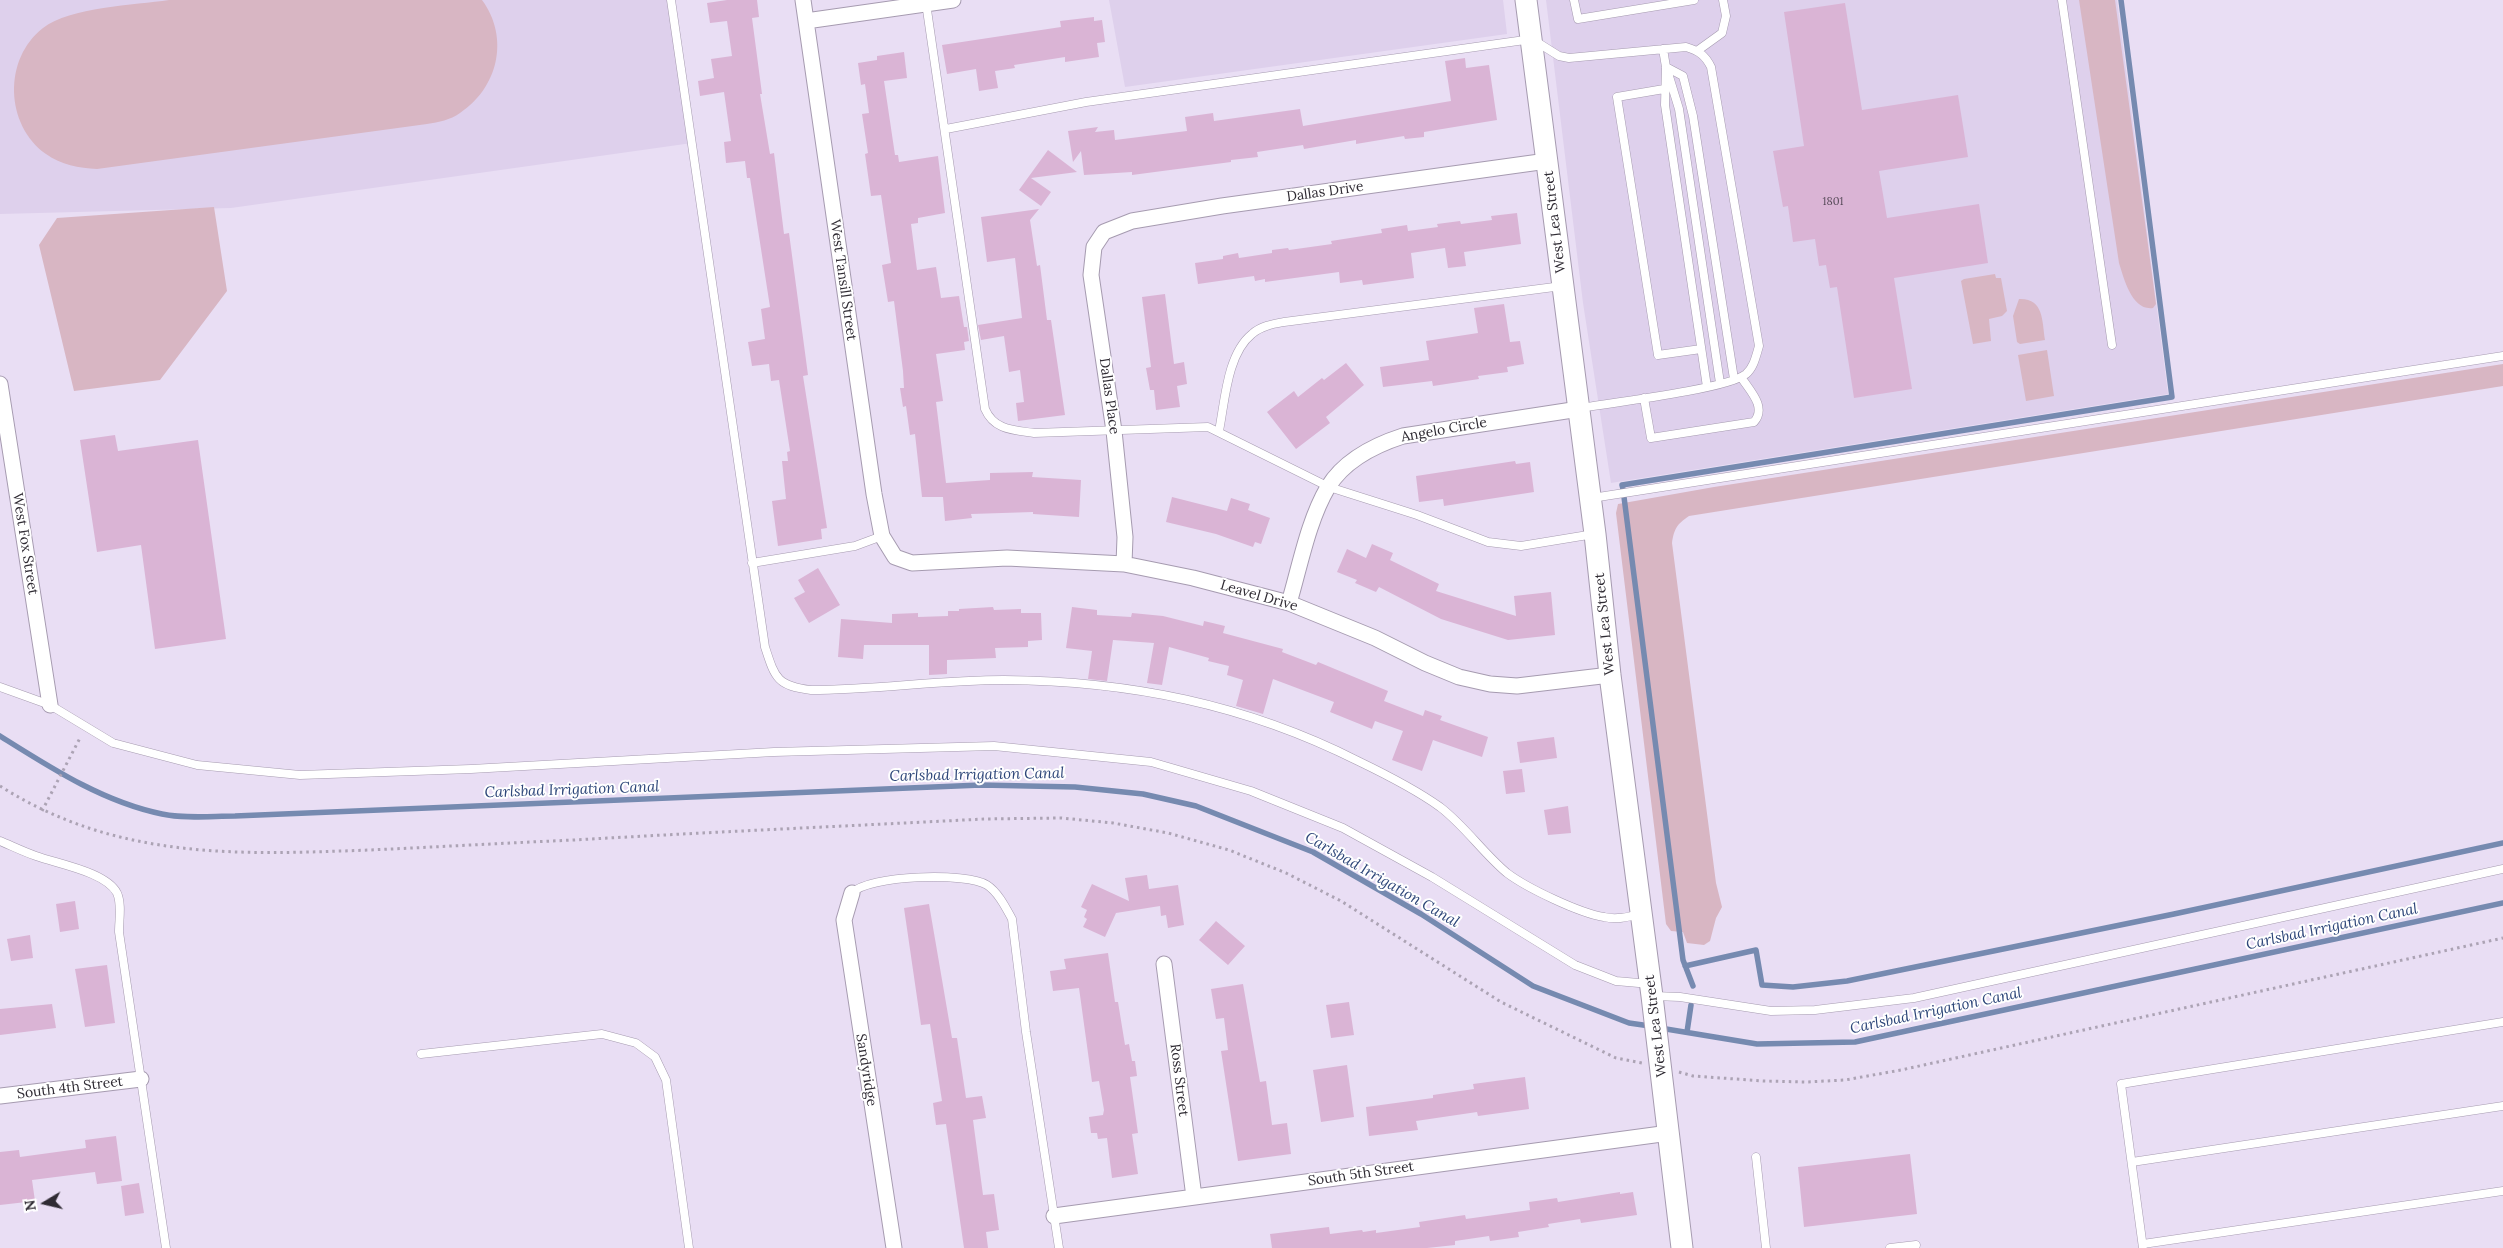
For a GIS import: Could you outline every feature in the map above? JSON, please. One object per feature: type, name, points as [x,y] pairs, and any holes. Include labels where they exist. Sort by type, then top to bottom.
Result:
[{"type":"main road","name":"West Lea Street","points":[[1526,0],[1595,534],[1610,675],[1652,990],[1682,1248]]},
{"type":"street","name":"West Tansill Street","points":[[802,0],[874,494],[882,536],[895,557]]},
{"type":"street","points":[[806,21],[946,1]]},
{"type":"street","name":"Dallas Drive","points":[[1104,232],[1132,221],[1222,206],[1547,161]]},
{"type":"street","name":"Dallas Place","points":[[1104,232],[1094,247],[1091,275],[1114,431],[1125,536],[1124,564]]},
{"type":"street","name":"West Fox Street","points":[[0,384],[50,705]]},
{"type":"street","name":"Angelo Circle","points":[[1289,603],[1311,529],[1329,487],[1358,457],[1384,442],[1403,436],[1579,408]]},
{"type":"street","name":"Leavel Drive","points":[[895,557],[912,563],[1007,558],[1124,564],[1193,578],[1289,603],[1375,638],[1459,677],[1490,684],[1517,686],[1610,675]]},
{"type":"street","name":"Sandyridge","points":[[852,893],[844,920],[894,1248]]},
{"type":"street","name":"Ross Street","points":[[1164,964],[1194,1197]]},
{"type":"street","name":"South 4th Street","points":[[0,1096],[141,1079]]},
{"type":"street","name":"South 5th Street","points":[[1054,1216],[1669,1133]]},
{"type":"lane","points":[[671,0],[700,193],[713,306],[765,647],[773,674],[785,684],[796,688],[831,690],[900,684],[1003,680],[1073,683],[1141,690],[1204,703],[1248,715],[1321,743],[1407,787],[1440,807],[1508,874],[1536,891],[1604,917],[1623,918],[1642,914]]},
{"type":"lane","points":[[1574,0],[1578,19],[1694,0]]},
{"type":"lane","points":[[1697,51],[1722,33],[1726,16],[1723,0]]},
{"type":"lane","points":[[2062,0],[2112,345]]},
{"type":"lane","points":[[926,3],[946,129],[985,409],[996,425],[1034,433],[1199,427],[1218,431],[1329,487],[1417,515],[1488,542],[1503,546],[1544,544],[1595,534]]},
{"type":"lane","points":[[946,129],[1094,101],[1532,39],[1559,56],[1569,58],[1686,47],[1697,51],[1705,56],[1711,68],[1759,346],[1754,363],[1738,378],[1707,387],[1579,408]]},
{"type":"lane","points":[[1663,49],[1666,67],[1679,109],[1720,383]]},
{"type":"lane","points":[[1666,67],[1665,105],[1707,387]]},
{"type":"lane","points":[[1644,398],[1651,438],[1754,422],[1759,416],[1760,408],[1738,378],[1693,116],[1683,76],[1666,67]]},
{"type":"lane","points":[[1664,89],[1617,97],[1658,355],[1701,349]]},
{"type":"lane","points":[[1218,431],[1233,364],[1244,342],[1253,333],[1265,326],[1562,286]]},
{"type":"lane","points":[[1590,498],[2503,356]]},
{"type":"lane","points":[[752,563],[855,546],[882,536]]},
{"type":"lane","points":[[0,687],[50,705],[113,743],[197,765],[300,775],[471,769],[774,752],[994,746],[1151,762],[1252,791],[1343,828],[1432,877],[1575,965],[1616,981],[1652,990],[1771,1011],[1816,1010],[1914,998],[2503,869]]},
{"type":"lane","points":[[0,842],[35,856],[82,870],[108,882],[117,893],[119,932],[166,1248]]},
{"type":"lane","points":[[852,893],[856,888],[869,883],[925,877],[961,877],[975,879],[987,885],[1006,907],[1012,920],[1059,1248]]},
{"type":"lane","points":[[2503,1022],[2121,1084],[2143,1246],[2503,1191]]},
{"type":"lane","points":[[421,1054],[602,1034],[636,1043],[655,1057],[666,1080],[689,1248]]},
{"type":"lane","points":[[2132,1162],[2503,1106]]},
{"type":"lane","points":[[1756,1157],[1766,1248]]},
{"type":"lane","points":[[1890,1248],[1916,1245]]},
{"type":"path","points":[[42,810],[75,748]]},
{"type":"path","points":[[0,786],[42,810],[131,840],[180,849],[233,853],[466,846],[984,819],[1061,818],[1113,823],[1168,833],[1229,850],[1286,872],[1341,901],[1501,1002],[1616,1058],[1660,1062],[1693,1076],[1764,1081],[1845,1080],[1901,1070],[2503,938]]},
{"type":"shaded area","points":[[0,0],[671,0],[692,143],[231,208],[0,214]]},
{"type":"shaded area","points":[[169,0],[482,0],[491,15],[496,30],[496,61],[491,76],[473,103],[460,113],[436,122],[97,169],[84,168],[58,161],[32,142],[16,110],[14,92],[16,74],[21,57],[30,41],[43,28],[69,15],[103,8]]},
{"type":"shaded area","points":[[1109,0],[1503,0],[1507,34],[1125,87]]},
{"type":"shaded area","points":[[1546,0],[2117,0],[2168,394],[1611,483],[1583,303]]},
{"type":"shaded area","points":[[2079,0],[2115,0],[2156,304],[2153,308],[2146,308],[2134,299],[2126,285],[2119,263]]},
{"type":"shaded area","points":[[214,207],[227,291],[160,380],[74,391],[39,245],[57,218]]},
{"type":"shaded area","points":[[1995,274],[1996,278],[2001,278],[2007,311],[2002,316],[1989,319],[1991,341],[1973,344],[1961,281]]},
{"type":"shaded area","points":[[2019,299],[2033,302],[2037,307],[2042,318],[2045,340],[2020,344],[2017,342],[2013,316]]},
{"type":"shaded area","points":[[2047,350],[2054,396],[2026,401],[2018,355]]},
{"type":"shaded area","points":[[2503,364],[2503,386],[1689,516],[1677,527],[1672,543],[1716,883],[1722,907],[1716,918],[1710,941],[1704,945],[1687,943],[1683,932],[1671,931],[1666,924],[1616,513],[1618,504],[1714,487]]},
{"type":"building","points":[[727,0],[757,0],[759,17],[752,18],[762,94],[760,94],[770,154],[774,153],[784,234],[789,233],[808,375],[803,376],[827,528],[821,529],[822,539],[778,546],[772,501],[786,499],[782,461],[788,461],[787,452],[790,451],[779,380],[771,381],[769,364],[752,366],[748,342],[765,339],[761,309],[770,307],[750,178],[747,178],[745,161],[726,163],[724,142],[731,141],[724,92],[700,96],[698,81],[714,78],[711,59],[732,56],[727,21],[710,23],[707,3]]},
{"type":"building","points":[[1845,3],[1862,110],[1958,95],[1968,157],[1879,171],[1887,218],[1979,204],[1988,263],[1894,278],[1912,389],[1854,398],[1837,287],[1830,288],[1826,265],[1819,266],[1815,239],[1793,242],[1788,206],[1783,207],[1773,151],[1804,146],[1784,12]]},
{"type":"building","points":[[1094,17],[1094,21],[1102,20],[1105,42],[1097,43],[1099,57],[1065,62],[1065,57],[1014,65],[1015,68],[995,71],[998,88],[979,91],[976,69],[947,74],[942,45],[1061,27],[1060,21]]},
{"type":"building","points":[[904,52],[907,78],[884,81],[895,155],[898,155],[899,162],[938,156],[945,213],[918,218],[918,223],[911,224],[917,270],[936,267],[941,298],[959,296],[964,327],[967,327],[969,341],[964,342],[965,350],[936,354],[943,401],[936,402],[946,483],[990,480],[990,473],[1033,472],[1032,477],[1081,480],[1079,517],[1033,514],[1033,512],[971,514],[972,518],[945,521],[943,497],[922,497],[915,434],[910,435],[906,406],[903,407],[900,388],[904,388],[903,371],[894,301],[888,302],[882,265],[891,263],[881,195],[871,196],[865,154],[868,153],[862,114],[869,113],[865,84],[861,85],[858,63],[877,60],[877,56]]},
{"type":"building","points":[[1465,58],[1466,68],[1489,65],[1497,120],[1424,132],[1424,137],[1405,139],[1404,136],[1356,144],[1356,140],[1304,149],[1303,145],[1257,152],[1258,157],[1231,160],[1231,162],[1132,175],[1132,172],[1084,175],[1081,151],[1073,162],[1068,131],[1098,127],[1095,132],[1114,130],[1115,140],[1187,131],[1185,117],[1213,113],[1214,121],[1300,109],[1303,126],[1451,101],[1445,61]]},
{"type":"building","points":[[1048,150],[1077,172],[1031,178],[1051,192],[1041,206],[1019,190]]},
{"type":"building","points":[[1039,209],[1030,220],[1037,266],[1040,265],[1047,320],[1051,320],[1065,415],[1018,421],[1016,403],[1024,402],[1020,370],[1009,372],[1004,336],[981,340],[978,325],[1022,318],[1015,258],[987,262],[981,217]]},
{"type":"building","points":[[1517,213],[1521,244],[1464,252],[1466,266],[1448,268],[1445,248],[1411,253],[1414,278],[1363,285],[1362,280],[1340,283],[1339,272],[1265,282],[1265,279],[1255,281],[1254,276],[1198,284],[1195,263],[1223,259],[1223,256],[1238,253],[1239,258],[1272,253],[1272,250],[1288,248],[1289,250],[1332,244],[1331,241],[1382,233],[1381,229],[1407,225],[1408,231],[1438,227],[1437,224],[1460,221],[1461,224],[1492,220],[1491,216]]},
{"type":"building","points":[[1165,294],[1174,364],[1184,362],[1187,384],[1177,386],[1180,407],[1156,410],[1154,390],[1150,390],[1146,368],[1151,367],[1142,297]]},
{"type":"building","points":[[1504,304],[1510,342],[1520,341],[1524,364],[1507,367],[1508,372],[1478,376],[1479,379],[1433,386],[1432,381],[1383,387],[1380,367],[1429,360],[1426,341],[1478,333],[1474,308]]},
{"type":"building","points":[[1346,363],[1364,385],[1326,417],[1330,423],[1296,449],[1267,412],[1294,391],[1298,397],[1322,378],[1324,380]]},
{"type":"building","points":[[115,435],[118,451],[198,440],[226,639],[155,649],[141,545],[97,552],[80,440]]},
{"type":"building","points":[[1515,461],[1516,464],[1530,462],[1534,492],[1444,506],[1443,499],[1419,502],[1416,476]]},
{"type":"building","points":[[1172,497],[1227,511],[1231,498],[1250,504],[1248,510],[1270,518],[1261,544],[1255,542],[1253,547],[1216,534],[1166,522]]},
{"type":"building","points":[[1372,544],[1393,553],[1390,560],[1439,584],[1436,591],[1516,616],[1514,596],[1551,592],[1555,635],[1508,640],[1441,619],[1379,587],[1376,592],[1355,583],[1357,580],[1337,572],[1347,549],[1366,558]]},
{"type":"building","points":[[818,568],[840,605],[809,623],[794,598],[805,592],[798,580]]},
{"type":"building","points":[[993,607],[994,610],[1021,609],[1021,613],[1041,613],[1042,640],[1028,641],[1028,647],[995,648],[996,658],[947,660],[947,674],[929,675],[929,645],[864,645],[863,659],[838,657],[841,619],[892,623],[892,614],[918,613],[918,617],[948,616],[948,611]]},
{"type":"building","points":[[1072,607],[1097,610],[1097,615],[1131,617],[1132,613],[1163,616],[1203,626],[1204,621],[1225,626],[1223,633],[1283,649],[1282,652],[1316,665],[1318,662],[1388,691],[1384,701],[1423,716],[1425,710],[1442,716],[1440,720],[1488,737],[1482,757],[1433,740],[1422,771],[1392,760],[1403,731],[1375,721],[1372,729],[1330,712],[1334,702],[1273,679],[1263,714],[1236,706],[1243,680],[1227,675],[1229,666],[1208,661],[1209,658],[1169,647],[1162,685],[1147,683],[1154,643],[1113,640],[1107,681],[1088,679],[1092,651],[1066,648]]},
{"type":"building","points":[[1554,737],[1557,758],[1520,763],[1517,742]]},
{"type":"building","points":[[1522,769],[1525,792],[1506,794],[1503,771]]},
{"type":"building","points":[[1568,806],[1571,833],[1548,835],[1544,810]]},
{"type":"building","points":[[1147,875],[1149,889],[1178,885],[1184,925],[1168,928],[1166,915],[1161,916],[1160,906],[1116,913],[1105,937],[1083,927],[1087,919],[1084,917],[1087,910],[1081,907],[1092,884],[1129,901],[1125,878]]},
{"type":"building","points":[[75,901],[79,929],[60,932],[56,904]]},
{"type":"building","points":[[929,904],[952,1038],[957,1038],[966,1098],[982,1096],[986,1118],[973,1120],[983,1195],[994,1194],[999,1230],[986,1232],[988,1248],[964,1248],[946,1124],[936,1125],[933,1103],[942,1101],[930,1024],[921,1025],[904,908]]},
{"type":"building","points":[[1216,921],[1245,946],[1228,965],[1199,940]]},
{"type":"building","points":[[30,935],[33,958],[11,961],[7,939]]},
{"type":"building","points":[[1108,953],[1115,1002],[1118,1002],[1125,1045],[1129,1044],[1132,1061],[1135,1061],[1137,1076],[1130,1077],[1138,1133],[1132,1134],[1138,1174],[1112,1178],[1107,1138],[1098,1139],[1097,1133],[1091,1133],[1089,1117],[1103,1115],[1104,1110],[1099,1081],[1092,1082],[1079,988],[1053,991],[1050,971],[1066,969],[1064,959]]},
{"type":"building","points":[[107,965],[115,1023],[85,1027],[75,969]]},
{"type":"building","points":[[1243,984],[1260,1082],[1266,1081],[1272,1125],[1287,1123],[1291,1154],[1238,1161],[1221,1051],[1228,1050],[1224,1018],[1216,1019],[1211,989]]},
{"type":"building","points":[[1349,1002],[1354,1035],[1331,1038],[1326,1005]]},
{"type":"building","points":[[52,1004],[56,1028],[0,1035],[0,1009]]},
{"type":"building","points":[[1347,1065],[1354,1117],[1321,1122],[1313,1070]]},
{"type":"building","points":[[1525,1077],[1529,1109],[1478,1116],[1477,1112],[1416,1121],[1418,1130],[1369,1136],[1366,1107],[1433,1098],[1433,1095],[1474,1089],[1473,1084]]},
{"type":"building","points":[[116,1136],[122,1181],[97,1184],[95,1172],[32,1180],[35,1201],[0,1205],[0,1152],[19,1150],[20,1157],[86,1148],[85,1140]]},
{"type":"building","points":[[1910,1154],[1917,1214],[1804,1227],[1798,1167]]},
{"type":"building","points":[[139,1183],[144,1213],[125,1216],[121,1186]]},
{"type":"building","points":[[1620,1192],[1620,1194],[1633,1192],[1637,1215],[1581,1223],[1580,1219],[1548,1224],[1549,1227],[1518,1232],[1519,1237],[1490,1241],[1489,1236],[1455,1241],[1455,1245],[1427,1248],[1272,1248],[1270,1234],[1329,1227],[1330,1234],[1362,1230],[1363,1232],[1376,1230],[1376,1233],[1420,1227],[1419,1222],[1465,1215],[1466,1219],[1530,1210],[1529,1202],[1557,1198],[1558,1202]]},
{"type":"waterway","points":[[1623,489],[1622,485],[2172,397],[2121,0]]},
{"type":"waterway","points":[[1624,497],[1683,960],[1693,986]]},
{"type":"waterway","name":"Carlsbad Irrigation Canal","points":[[0,736],[58,772],[119,801],[140,809],[162,814],[198,817],[981,785],[1075,787],[1143,794],[1196,806],[1313,852],[1421,914],[1533,986],[1629,1023],[1650,1026]]},
{"type":"waterway","points":[[1685,966],[1756,950],[1762,985],[1793,987],[1847,981],[2174,914],[2503,843]]},
{"type":"waterway","name":"Carlsbad Irrigation Canal","points":[[1660,1028],[1757,1044],[1855,1042],[2503,903]]},
{"type":"waterway","points":[[1687,1032],[1691,1005]]}]
